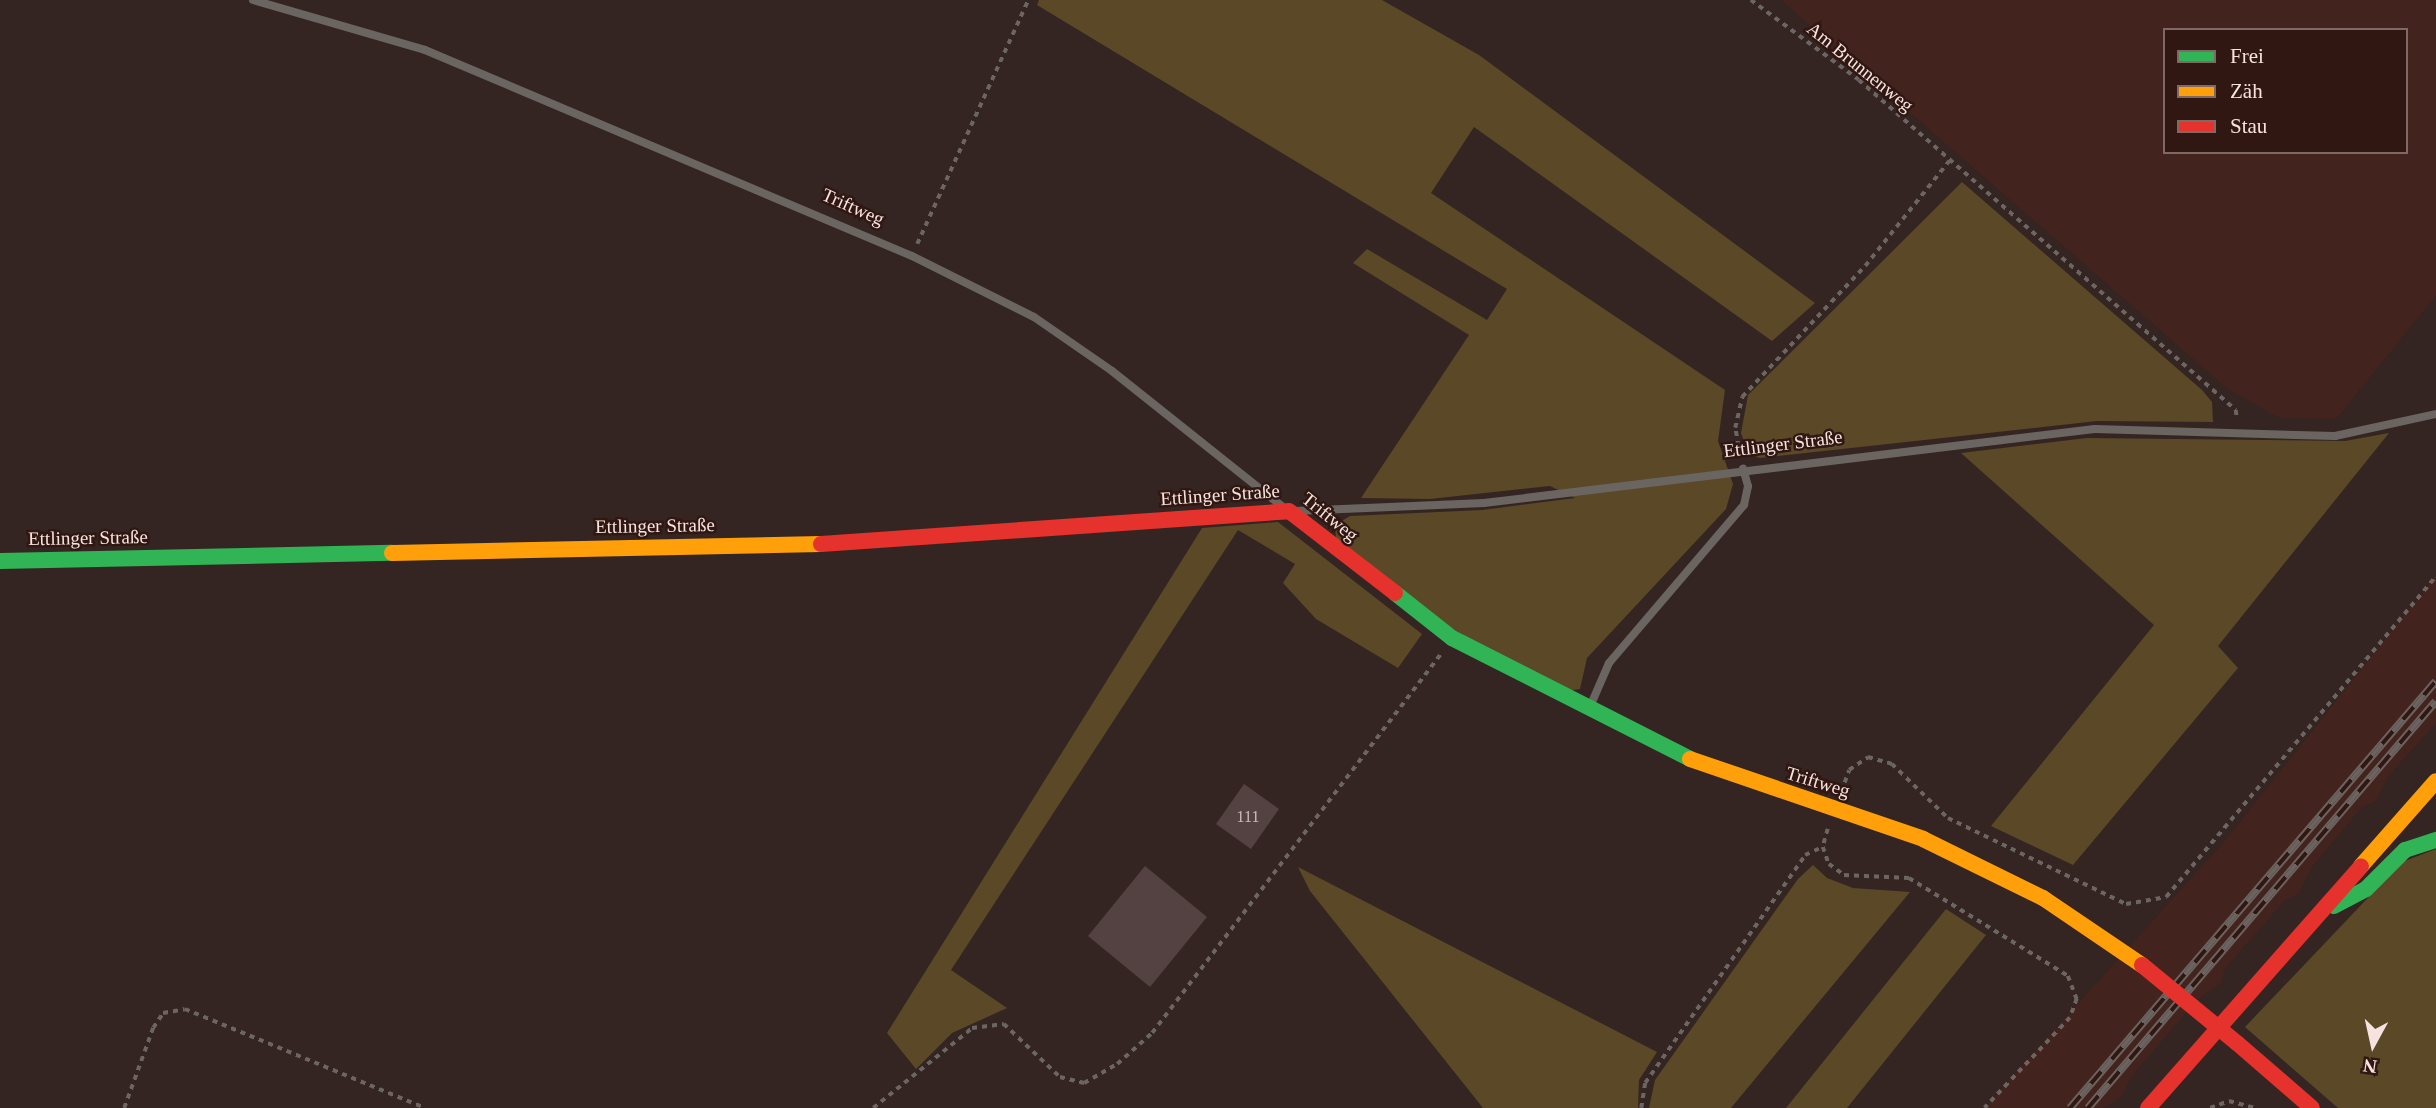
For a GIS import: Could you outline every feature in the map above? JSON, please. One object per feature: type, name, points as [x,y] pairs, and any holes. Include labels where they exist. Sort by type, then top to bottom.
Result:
[{"type":"street","name":"Ettlinger Straße","points":[[0,561],[870,542],[1289,511]]},
{"type":"street","name":"Triftweg","points":[[1289,511],[1452,638],[1588,712],[1705,767],[1923,839],[2012,881],[2142,965],[2312,1108]]},
{"type":"street","points":[[2148,1108],[2433,790]]},
{"type":"street","points":[[2321,913],[2366,889],[2405,850],[2436,840]]},
{"type":"lane","name":"Triftweg","points":[[253,0],[425,50],[912,256],[1034,317],[1111,371],[1289,511]]},
{"type":"lane","name":"Ettlinger Straße","points":[[1289,511],[1484,503],[1743,469],[2095,429],[2237,431],[2335,436],[2436,414]]},
{"type":"lane","points":[[1588,712],[1609,663],[1744,505],[1748,486],[1743,469]]},
{"type":"path","points":[[912,256],[1028,0]]},
{"type":"path","name":"Am Brunnenweg","points":[[1751,0],[1859,80],[2236,410],[2237,431]]},
{"type":"path","points":[[1743,469],[1735,428],[1742,397],[1865,266],[1950,160]]},
{"type":"path","points":[[1985,1108],[2070,1018],[2077,999],[2068,975],[1909,878],[1844,875],[1829,864],[1823,847],[1834,808],[1849,771],[1868,757],[1892,764],[1948,818],[2126,904],[2166,897],[2436,576]]},
{"type":"path","points":[[873,1108],[972,1028],[1004,1024],[1060,1077],[1084,1083],[1117,1064],[1152,1032],[1452,638]]},
{"type":"path","points":[[1641,1108],[1646,1083],[1709,992],[1805,855],[1823,847]]},
{"type":"path","points":[[124,1108],[153,1028],[163,1013],[185,1009],[425,1108]]},
{"type":"path","points":[[2210,1108],[2229,1101],[2255,1108]]},
{"type":"shaded area","points":[[1039,0],[1382,0],[1479,55],[1815,303],[1772,341],[1474,127],[1431,193],[1725,390],[1718,441],[1733,484],[1726,509],[1587,658],[1580,689],[1566,691],[1476,643],[1413,604],[1336,538],[1335,525],[1350,516],[1482,510],[1575,498],[1550,486],[1430,499],[1361,498],[1469,335],[1353,263],[1367,249],[1487,320],[1507,289],[1037,5]]},
{"type":"shaded area","points":[[1781,0],[2436,0],[2436,295],[2336,419],[2280,418],[2228,389]]},
{"type":"shaded area","points":[[1962,182],[2202,390],[2212,402],[2213,422],[2097,421],[1760,458],[1748,453],[1741,433],[1748,395]]},
{"type":"shaded area","points":[[2389,433],[2218,646],[2238,668],[2073,865],[1991,826],[2154,625],[1961,453],[2087,438],[2345,441]]},
{"type":"shaded area","points":[[1278,522],[1422,634],[1398,668],[1316,619],[1283,583],[1295,564],[1238,530],[951,970],[1007,1008],[952,1033],[916,1069],[887,1033],[1202,528]]},
{"type":"shaded area","points":[[2436,576],[2436,723],[2389,775],[2376,801],[2362,807],[2311,868],[2299,893],[2285,900],[2225,968],[2221,983],[2198,999],[2134,1073],[2120,1098],[2103,1108],[1984,1108],[2224,842]]},
{"type":"shaded area","points":[[2436,849],[2436,1108],[2338,1108],[2245,1027],[2402,862]]},
{"type":"shaded area","points":[[1813,865],[1827,878],[1853,888],[1910,892],[1731,1108],[1649,1108],[1655,1080],[1798,879]]},
{"type":"shaded area","points":[[1298,867],[1657,1052],[1639,1080],[1638,1108],[1483,1108],[1310,891]]},
{"type":"shaded area","points":[[1946,909],[1986,935],[1847,1108],[1786,1108]]},
{"type":"building","points":[[1244,784],[1279,809],[1251,849],[1216,824]]},
{"type":"building","points":[[1145,866],[1207,917],[1150,987],[1088,936]]},
{"type":"railway","points":[[2070,1108],[2436,681]]},
{"type":"railway","points":[[2088,1108],[2436,701]]},
{"type":"traffic: fast","points":[[0,561],[392,553]]},
{"type":"traffic: fast","points":[[1395,593],[1452,638],[1690,759]]},
{"type":"traffic: fast","points":[[2334,906],[2366,889],[2405,850],[2436,840]]},
{"type":"traffic: slow","points":[[392,553],[821,544]]},
{"type":"traffic: slow","points":[[1690,759],[1923,839],[2043,898],[2142,965]]},
{"type":"traffic: slow","points":[[2361,866],[2436,781]]},
{"type":"traffic: jam","points":[[821,544],[1289,511],[1395,593]]},
{"type":"traffic: jam","points":[[2148,1108],[2361,866]]},
{"type":"traffic: jam","points":[[2142,965],[2237,1043]]},
{"type":"traffic: jam","points":[[2237,1043],[2312,1108]]}]
